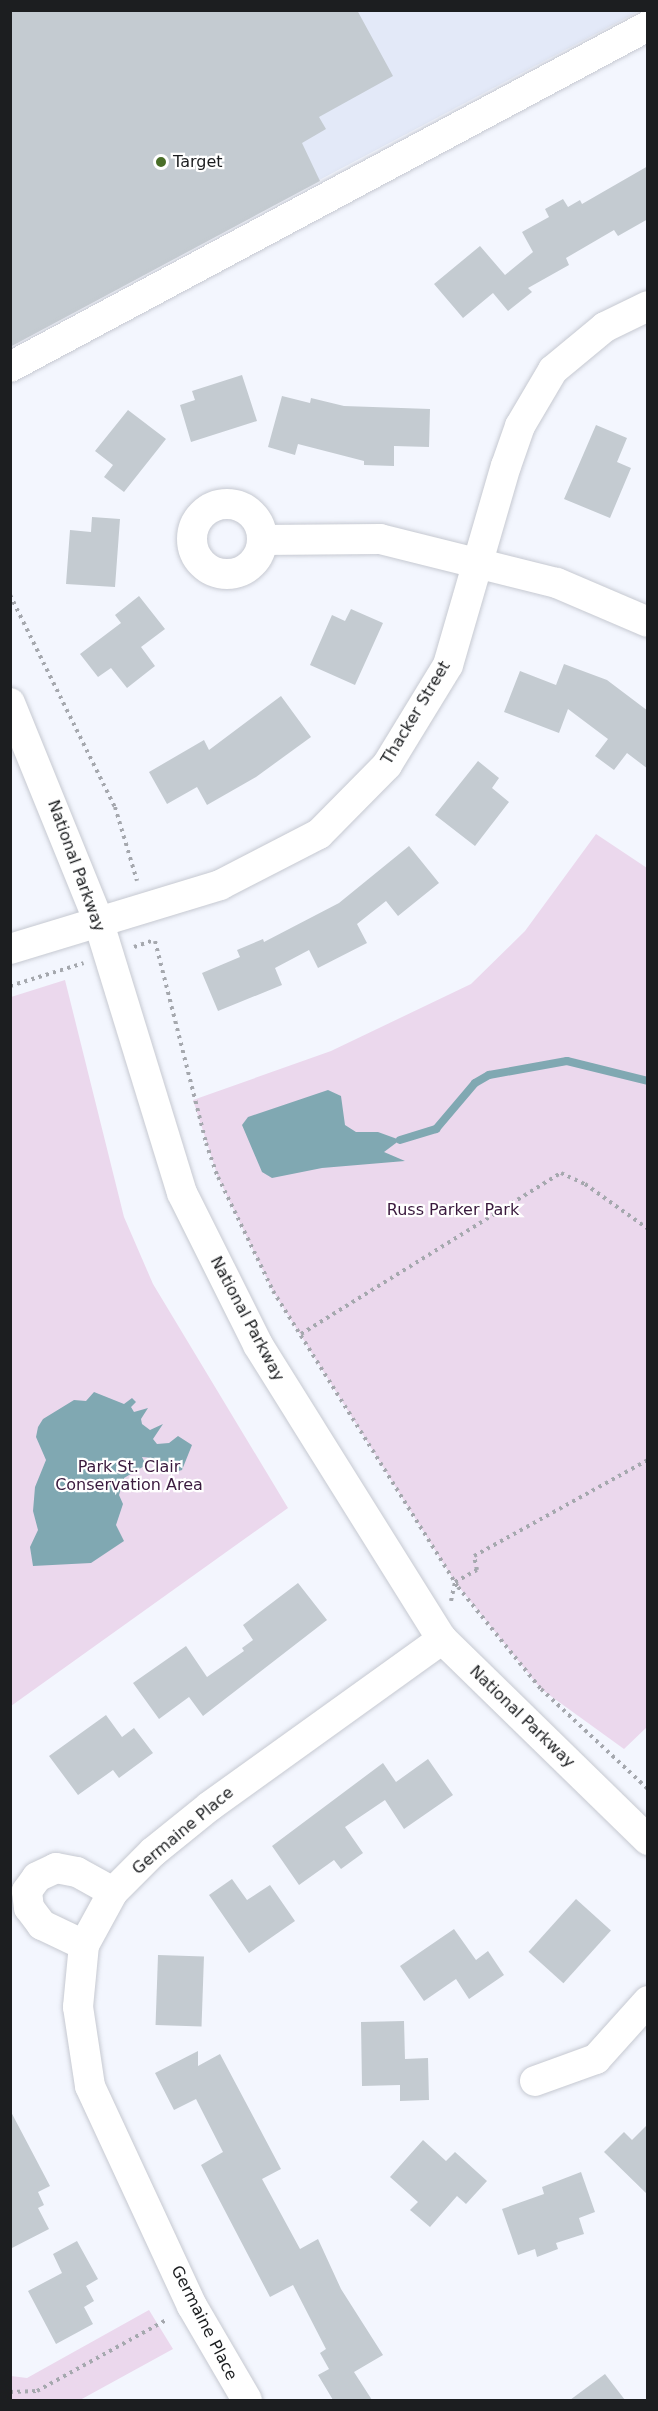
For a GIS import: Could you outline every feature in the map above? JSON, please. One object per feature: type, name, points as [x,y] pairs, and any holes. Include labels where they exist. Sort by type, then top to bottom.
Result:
[{"type":"street","points":[[10,367],[648,26]]},
{"type":"street","name":"Thacker Street","points":[[10,949],[220,885],[320,834],[387,765],[448,665],[520,426],[553,370],[605,327],[648,306]]},
{"type":"street","points":[[262,540],[380,539],[556,583],[648,622]]},
{"type":"street","name":"National Parkway","points":[[10,703],[98,921],[182,1193],[258,1345],[442,1639],[648,1840]]},
{"type":"street","name":"Germaine Place","points":[[247,2400],[192,2306],[90,2086],[78,2007],[84,1945],[113,1892],[153,1852],[210,1806],[442,1639]]},
{"type":"street","points":[[84,1945],[42,1925],[29,1908],[27,1891],[36,1877],[56,1868],[77,1872],[113,1892]]},
{"type":"street","points":[[535,2081],[596,2059],[648,2001]]},
{"type":"path","points":[[155,941],[193,1100],[218,1177],[273,1291],[455,1582],[541,1689],[648,1789]]},
{"type":"path","points":[[301,1334],[561,1173],[585,1184],[648,1229]]},
{"type":"path","points":[[442,1639],[455,1582],[477,1570],[474,1556],[648,1460]]},
{"type":"path","points":[[10,2392],[37,2391],[192,2306]]},
{"type":"shaded area","name":"Target","points":[[11,11],[639,11],[11,343]]},
{"type":"green space","name":"Russ Parker Park","points":[[596,834],[647,868],[648,1726],[624,1749],[541,1689],[455,1582],[273,1291],[218,1177],[193,1100],[331,1051],[471,984],[525,931]]},
{"type":"green space","name":"Park St. Clair Conservation Area","points":[[65,980],[124,1217],[153,1284],[288,1508],[11,1706],[11,997]]},
{"type":"green space","points":[[149,2310],[173,2349],[80,2400],[11,2400],[11,2376],[27,2378]]},
{"type":"water","points":[[328,1090],[341,1096],[345,1125],[356,1132],[378,1132],[400,1140],[384,1152],[405,1161],[322,1168],[272,1178],[262,1172],[242,1125],[248,1117]]},
{"type":"water","points":[[94,1392],[124,1404],[132,1398],[136,1402],[131,1407],[134,1412],[148,1408],[141,1419],[142,1424],[150,1430],[163,1424],[153,1439],[157,1444],[169,1443],[178,1436],[192,1445],[182,1470],[175,1472],[153,1458],[142,1457],[146,1465],[124,1478],[119,1495],[123,1504],[116,1525],[124,1541],[91,1563],[33,1566],[30,1547],[38,1530],[33,1511],[35,1487],[46,1460],[36,1437],[38,1427],[43,1419],[74,1400],[86,1401]]},
{"type":"building","name":"Target","points":[[10,10],[357,10],[393,76],[319,117],[326,129],[302,143],[320,181],[10,347]]},
{"type":"building","points":[[648,166],[648,219],[618,236],[614,230],[566,258],[569,265],[528,288],[532,292],[508,311],[493,293],[463,318],[434,284],[480,246],[505,275],[533,252],[522,232],[549,217],[545,209],[563,199],[568,207],[580,200],[582,204]]},
{"type":"building","points":[[242,375],[257,421],[191,442],[180,405],[195,400],[192,391]]},
{"type":"building","points":[[282,396],[310,403],[311,398],[344,406],[430,409],[429,447],[394,446],[394,466],[364,465],[364,461],[298,444],[295,455],[268,447]]},
{"type":"building","points":[[128,410],[166,439],[124,492],[104,477],[113,465],[95,451]]},
{"type":"building","points":[[596,425],[627,438],[617,462],[631,468],[610,518],[564,499]]},
{"type":"building","points":[[92,517],[120,519],[115,587],[66,584],[70,530],[91,532]]},
{"type":"building","points":[[139,596],[165,629],[141,647],[155,666],[127,688],[111,668],[98,677],[80,654],[121,623],[115,615]]},
{"type":"building","points":[[351,609],[383,623],[355,685],[310,665],[332,615],[345,621]]},
{"type":"building","points":[[564,664],[607,680],[648,711],[648,769],[627,753],[614,770],[595,756],[608,739],[568,709],[559,733],[504,712],[520,671],[556,685]]},
{"type":"building","points":[[281,696],[311,737],[256,777],[207,805],[197,787],[167,804],[149,772],[204,740],[209,750]]},
{"type":"building","points":[[478,761],[499,778],[492,788],[509,802],[475,846],[435,815]]},
{"type":"building","points":[[409,846],[439,883],[398,916],[386,901],[357,924],[367,943],[318,968],[309,950],[275,968],[282,985],[218,1011],[202,973],[240,957],[237,950],[263,939],[264,942],[339,903]]},
{"type":"building","points":[[298,1583],[327,1620],[203,1716],[189,1697],[159,1719],[133,1683],[186,1646],[207,1677],[244,1651],[242,1648],[253,1640],[243,1625]]},
{"type":"building","points":[[106,1715],[122,1737],[134,1728],[153,1753],[119,1778],[113,1770],[78,1795],[49,1756]]},
{"type":"building","points":[[428,1759],[453,1795],[404,1829],[385,1800],[345,1827],[363,1853],[341,1869],[334,1860],[299,1885],[272,1846],[383,1763],[396,1782]]},
{"type":"building","points":[[232,1879],[247,1900],[270,1885],[295,1921],[249,1953],[209,1895]]},
{"type":"building","points":[[576,1899],[611,1930],[563,1983],[528,1952]]},
{"type":"building","points":[[454,1929],[476,1960],[488,1951],[504,1975],[469,1999],[456,1979],[424,2001],[400,1966]]},
{"type":"building","points":[[158,1955],[204,1957],[202,2027],[156,2025]]},
{"type":"building","points":[[404,2021],[405,2059],[428,2058],[429,2100],[400,2101],[400,2085],[362,2086],[361,2022]]},
{"type":"building","points":[[198,2051],[198,2066],[220,2054],[281,2169],[262,2179],[300,2249],[318,2239],[341,2289],[383,2355],[354,2372],[372,2400],[333,2400],[318,2375],[329,2369],[320,2353],[326,2349],[293,2285],[270,2297],[201,2165],[223,2152],[196,2099],[174,2110],[155,2073]]},
{"type":"building","points":[[10,2110],[50,2186],[38,2192],[44,2205],[38,2208],[49,2229],[10,2249]]},
{"type":"building","points":[[648,2124],[648,2195],[604,2152],[624,2132],[632,2140]]},
{"type":"building","points":[[423,2140],[446,2161],[455,2152],[487,2181],[466,2204],[457,2196],[430,2227],[410,2210],[418,2202],[390,2177]]},
{"type":"building","points":[[581,2172],[595,2212],[579,2218],[584,2234],[556,2243],[558,2249],[537,2257],[535,2249],[518,2255],[502,2209],[544,2194],[542,2187]]},
{"type":"building","points":[[77,2241],[98,2279],[86,2286],[94,2301],[84,2307],[93,2324],[56,2344],[28,2291],[62,2273],[53,2254]]},
{"type":"building","points":[[605,2374],[625,2400],[570,2400]]},
{"type":"waterway","points":[[400,1140],[436,1129],[475,1083],[489,1075],[567,1061],[648,1081]]},
{"type":"place","name":"Target","points":[[161,162]]}]
